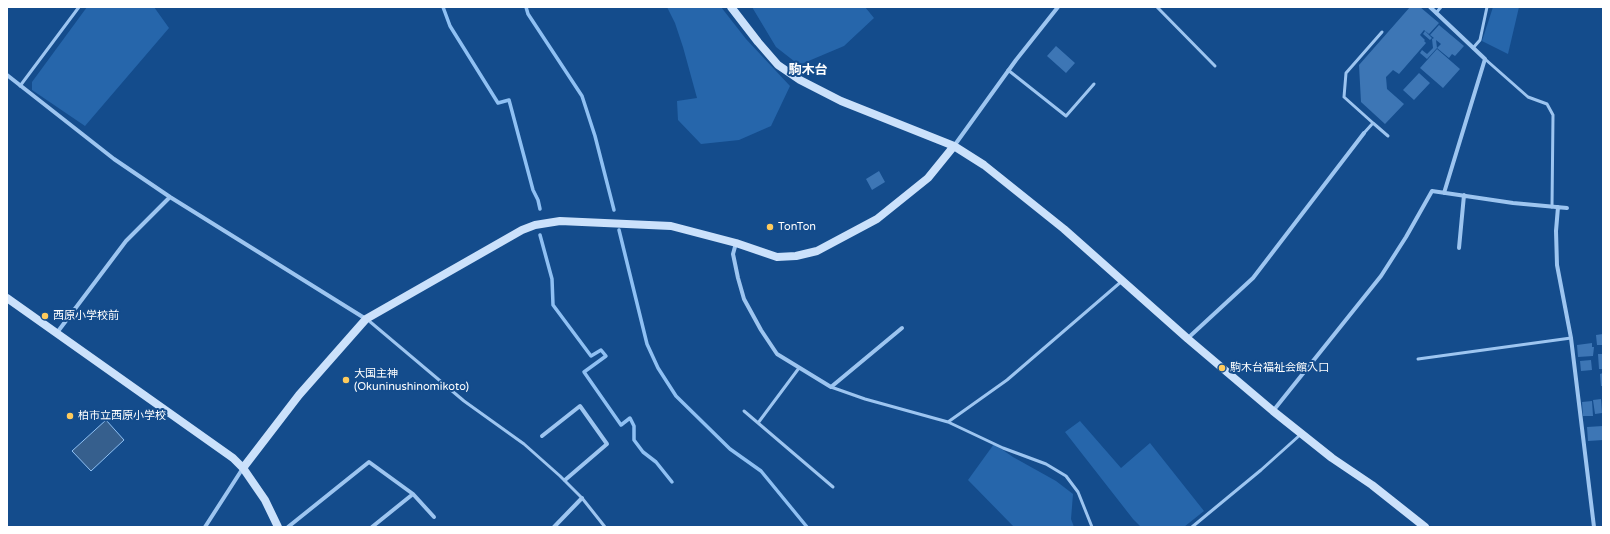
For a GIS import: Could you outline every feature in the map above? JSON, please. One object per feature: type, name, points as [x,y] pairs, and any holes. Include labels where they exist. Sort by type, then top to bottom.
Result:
[{"type":"street","points":[[731,7],[778,65],[800,80],[841,101],[954,146],[996,175],[1064,229],[1188,339],[1301,434],[1332,458],[1372,485],[1425,527]]},
{"type":"street","points":[[205,527],[243,468],[299,395],[366,319],[507,237],[540,224],[560,221],[671,226],[736,243],[777,257],[796,256],[817,251],[877,219],[928,178],[954,146],[1008,70],[1058,7]]},
{"type":"street","points":[[1430,7],[1485,59],[1444,193]]},
{"type":"street","points":[[7,75],[114,159],[170,197],[366,319]]},
{"type":"street","points":[[1188,339],[1253,278],[1364,133]]},
{"type":"street","points":[[1273,411],[1381,276],[1406,237],[1432,191],[1513,203],[1567,208]]},
{"type":"street","points":[[1459,248],[1464,195]]},
{"type":"street","points":[[56,334],[126,241],[170,197]]},
{"type":"street","points":[[1558,207],[1556,231],[1557,265],[1571,338],[1594,527]]},
{"type":"street","points":[[736,243],[733,254],[744,299],[751,314],[777,354],[831,386],[902,328]]},
{"type":"street","points":[[7,298],[221,449],[243,468],[265,500],[278,527]]},
{"type":"street","points":[[542,436],[580,406],[607,444],[565,480]]},
{"type":"street","points":[[288,527],[369,462],[412,494],[434,517]]},
{"type":"street","points":[[372,527],[412,494]]},
{"type":"street","points":[[554,527],[582,498]]},
{"type":"lane","points":[[20,86],[79,7]]},
{"type":"lane","points":[[1157,7],[1215,66]]},
{"type":"lane","points":[[1436,13],[1441,7]]},
{"type":"lane","points":[[1473,48],[1480,40],[1487,7]]},
{"type":"lane","points":[[1382,32],[1346,73],[1344,97],[1388,136]]},
{"type":"lane","points":[[1485,59],[1528,97],[1547,104],[1553,115],[1552,207]]},
{"type":"lane","points":[[1008,70],[1066,116],[1094,84]]},
{"type":"lane","points":[[1364,133],[1373,123]]},
{"type":"lane","points":[[948,422],[1007,380],[1123,280]]},
{"type":"lane","points":[[366,319],[464,401],[524,444],[565,480],[582,498],[605,527]]},
{"type":"lane","points":[[1418,359],[1571,338]]},
{"type":"lane","points":[[758,423],[799,368]]},
{"type":"lane","points":[[831,386],[865,399],[948,422],[1003,448],[1046,464],[1066,476],[1078,492],[1092,527]]},
{"type":"lane","points":[[744,411],[833,487]]},
{"type":"lane","points":[[1192,527],[1261,470],[1301,434]]},
{"type":"shaded area","points":[[87,7],[154,7],[169,28],[85,126],[32,90],[32,82]]},
{"type":"shaded area","points":[[667,7],[721,7],[746,39],[790,86],[771,126],[739,140],[701,144],[678,120],[677,101],[697,98],[683,47],[675,23]]},
{"type":"shaded area","points":[[752,7],[865,7],[874,18],[844,46],[799,65],[776,47]]},
{"type":"shaded area","points":[[1493,7],[1519,7],[1508,54],[1482,41]]},
{"type":"shaded area","points":[[106,420],[124,440],[91,471],[72,451]]},
{"type":"shaded area","points":[[1080,421],[1121,468],[1150,443],[1204,511],[1184,527],[1141,527],[1133,519],[1065,432]]},
{"type":"shaded area","points":[[994,444],[1013,457],[1056,481],[1073,494],[1071,519],[1074,527],[1014,527],[968,480]]},
{"type":"building","points":[[1410,7],[1420,7],[1439,23],[1429,34],[1424,30],[1420,35],[1426,43],[1399,74],[1393,70],[1386,77],[1387,89],[1404,104],[1385,124],[1361,102],[1359,65]]},
{"type":"building","points":[[1439,25],[1464,46],[1455,56],[1452,54],[1449,58],[1437,48],[1427,59],[1420,53],[1422,50],[1427,54],[1433,48],[1432,39],[1434,38],[1430,35]],"holes":[[[1436,40],[1441,44],[1437,48]]]},
{"type":"building","points":[[1425,31],[1432,38],[1430,40],[1423,34]]},
{"type":"building","points":[[1056,46],[1075,63],[1066,73],[1047,56]]},
{"type":"building","points":[[1437,49],[1460,69],[1443,88],[1420,68]]},
{"type":"building","points":[[1419,73],[1430,83],[1414,100],[1403,90]]},
{"type":"building","points":[[879,171],[885,182],[872,190],[866,179]]},
{"type":"building","points":[[1603,334],[1603,345],[1597,345],[1596,335]]},
{"type":"building","points":[[1592,343],[1592,347],[1594,347],[1593,356],[1578,357],[1577,345]]},
{"type":"building","points":[[1598,354],[1603,354],[1603,369],[1599,369]]},
{"type":"building","points":[[1591,360],[1592,370],[1581,371],[1580,361]]},
{"type":"building","points":[[1603,373],[1603,386],[1601,386],[1600,374]]},
{"type":"building","points":[[1601,399],[1602,413],[1595,414],[1593,400]]},
{"type":"building","points":[[1592,401],[1593,416],[1583,416],[1582,402]]},
{"type":"building","points":[[1603,426],[1603,440],[1588,441],[1587,427]]},
{"type":"waterway","points":[[443,7],[450,26],[498,103],[509,100],[533,190],[538,200],[540,209]]},
{"type":"waterway","points":[[526,7],[528,14],[582,96],[595,136],[614,210]]},
{"type":"waterway","points":[[619,230],[647,344],[658,368],[676,396],[730,449],[761,471],[807,527]]},
{"type":"waterway","points":[[540,235],[552,279],[553,305],[591,356],[601,350],[606,356],[584,372],[621,425],[630,418],[634,426],[634,440],[643,452],[656,462],[672,482]]},
{"type":"place","name":"TonTon","points":[[770,227]]},
{"type":"place","name":"西原小学校前","points":[[45,316]]},
{"type":"place","name":"駒木台福祉会館入口","points":[[1222,368]]},
{"type":"place","name":"大国主神 (Okuninushinomikoto)","points":[[346,380]]},
{"type":"place","name":"柏市立西原小学校","points":[[70,416]]},
{"type":"district","name":"駒木台","points":[[808,71]]}]
